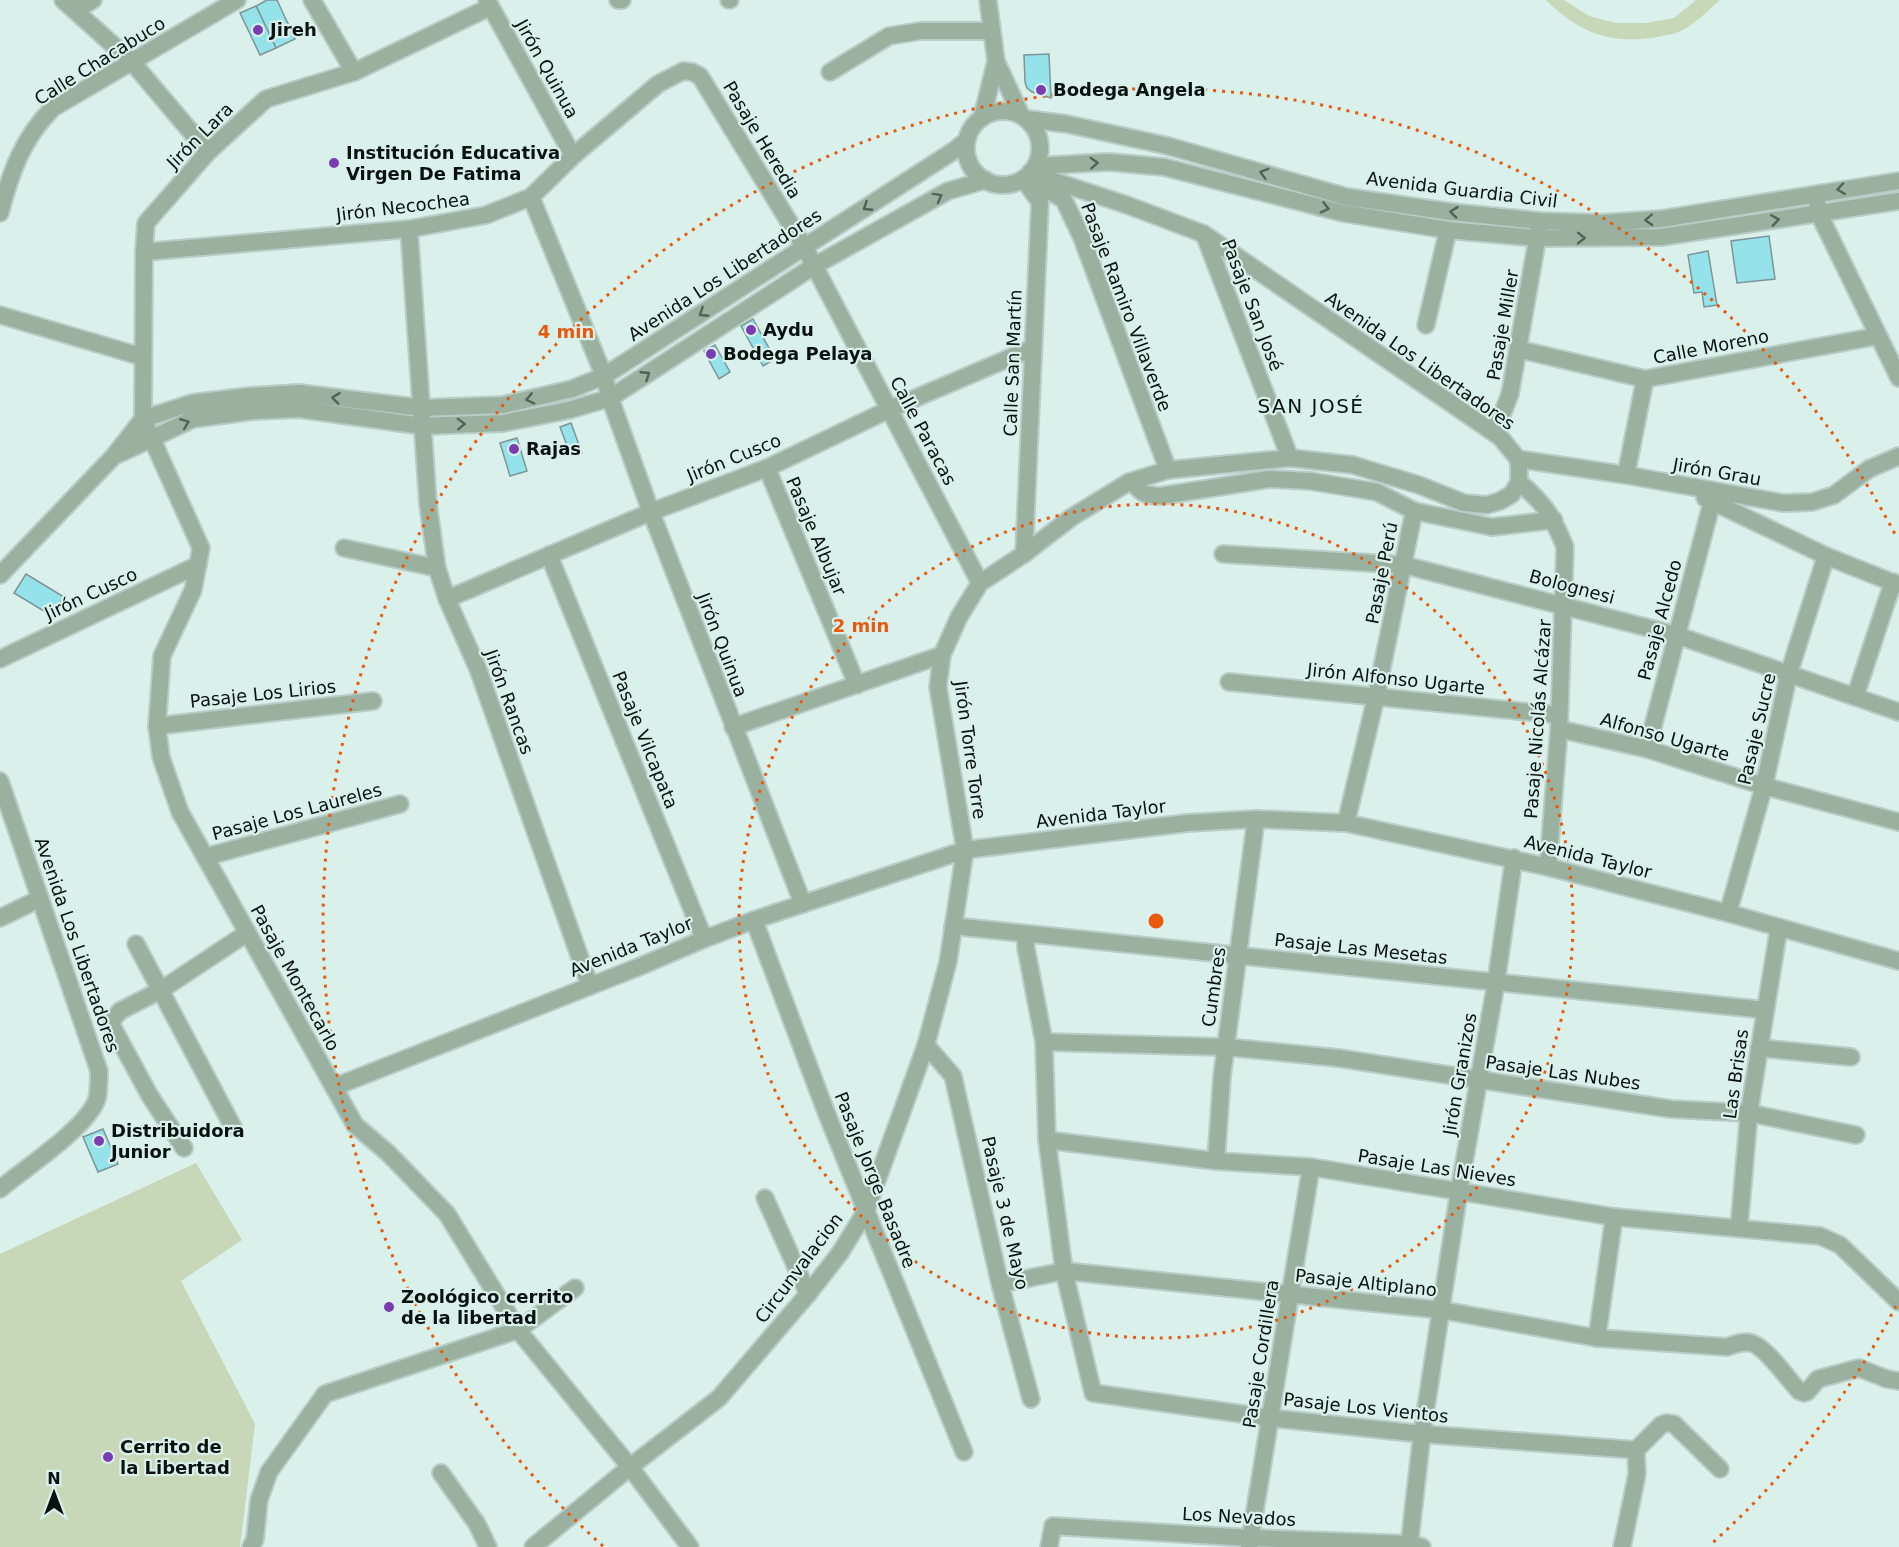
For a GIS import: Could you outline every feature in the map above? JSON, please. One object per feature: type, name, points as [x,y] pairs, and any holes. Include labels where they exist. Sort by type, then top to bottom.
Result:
[{"type":"street","points":[[70,5],[93,0]]},
{"type":"street","name":"Calle Chacabuco","points":[[0,213],[8,182],[23,147],[38,123],[53,108],[237,0]]},
{"type":"street","points":[[312,0],[354,72]]},
{"type":"street","points":[[988,0],[996,61],[1024,117],[1038,136],[1040,146],[1029,173],[1005,184],[986,180],[976,173],[969,163],[966,151],[970,131],[982,118],[1001,111],[1024,117]]},
{"type":"street","name":"Jirón Lara","points":[[151,437],[143,420],[146,223],[208,152],[266,99],[354,72],[489,3]]},
{"type":"street","name":"Jirón Quinua","points":[[489,3],[573,156]]},
{"type":"street","points":[[70,5],[132,62],[208,152]]},
{"type":"street","points":[[830,72],[889,36],[920,31],[991,31]]},
{"type":"street","points":[[982,118],[996,61]]},
{"type":"street","name":"Pasaje Heredia","points":[[658,84],[683,71],[700,75],[814,266]]},
{"type":"street","name":"Jirón Necochea","points":[[144,252],[409,229],[486,215],[531,197],[573,156],[658,84]]},
{"type":"street","name":"Avenida Guardia Civil","points":[[1024,117],[1167,146],[1347,197],[1451,212],[1539,230],[1661,219],[1899,181]]},
{"type":"street","name":"Avenida Los Libertadores","points":[[143,420],[192,403],[250,396],[299,393],[422,408],[503,405],[572,389],[604,376],[805,248],[967,140]]},
{"type":"street","name":"Avenida Guardia Civil","points":[[1029,173],[1109,162],[1164,167],[1343,213],[1448,230],[1539,230],[1661,237],[1899,201]]},
{"type":"street","name":"Avenida Los Libertadores","points":[[1029,173],[1127,205],[1204,234],[1500,437],[1518,459],[1519,482]]},
{"type":"street","name":"Calle San Martín","points":[[1024,554],[1040,202],[1029,173]]},
{"type":"street","name":"Pasaje Ramiro Villaverde","points":[[1029,173],[1064,200],[1082,238],[1167,470]]},
{"type":"street","points":[[113,457],[151,437],[193,420],[253,411],[299,409],[423,426],[503,423],[569,410],[610,398],[814,266],[948,191],[986,180]]},
{"type":"street","points":[[903,184],[918,209]]},
{"type":"street","points":[[1815,194],[1819,214],[1878,336],[1895,361],[1899,378]]},
{"type":"street","points":[[531,197],[604,376]]},
{"type":"street","name":"Jirón Rancas","points":[[409,229],[428,504],[437,568],[447,599],[478,669],[590,986]]},
{"type":"street","points":[[1426,325],[1448,230]]},
{"type":"street","name":"Pasaje Miller","points":[[1491,430],[1501,417],[1510,394],[1539,230]]},
{"type":"street","name":"Pasaje San José","points":[[1204,234],[1290,458]]},
{"type":"street","name":"Calle Paracas","points":[[814,266],[980,583]]},
{"type":"street","points":[[0,315],[143,357]]},
{"type":"street","name":"Calle Moreno","points":[[1518,350],[1646,379],[1878,336]]},
{"type":"street","name":"Jirón Cusco","points":[[447,599],[651,512],[767,468],[890,409],[1033,348]]},
{"type":"street","name":"Jirón Quinua","points":[[604,376],[651,512],[802,904]]},
{"type":"street","points":[[1626,475],[1646,379]]},
{"type":"street","points":[[0,575],[113,457],[143,420]]},
{"type":"street","name":"Pasaje Montecarlo","points":[[151,437],[201,548],[193,590],[162,656],[158,726],[161,757],[180,812],[355,1125],[388,1153],[447,1214],[518,1330],[630,1467],[690,1547]]},
{"type":"street","name":"Jirón Grau","points":[[1518,459],[1783,502],[1812,502],[1834,495],[1869,469],[1899,456]]},
{"type":"street","points":[[733,728],[942,655],[959,617],[980,583],[1024,554],[1072,517],[1133,481],[1167,470],[1290,458],[1353,465],[1419,485],[1464,503],[1486,505],[1512,494],[1519,482]]},
{"type":"street","name":"Pasaje Albujar","points":[[767,468],[857,685]]},
{"type":"street","name":"Pasaje Perú","points":[[1133,481],[1138,490],[1146,495],[1160,496],[1269,479],[1310,481],[1377,492],[1414,512],[1376,697],[1346,823]]},
{"type":"street","name":"Pasaje Nicolás Alcázar","points":[[1519,482],[1542,502],[1554,520],[1565,547],[1559,722],[1548,867]]},
{"type":"street","points":[[1683,486],[1826,556],[1896,584],[1856,697]]},
{"type":"street","name":"Pasaje Alcedo","points":[[1647,749],[1712,502]]},
{"type":"street","points":[[1414,512],[1492,527],[1554,520]]},
{"type":"street","points":[[344,548],[437,568]]},
{"type":"street","name":"Bolognesi","points":[[1223,554],[1404,565],[1676,635],[1899,712]]},
{"type":"street","name":"Pasaje Vilcapata","points":[[549,555],[704,939]]},
{"type":"street","name":"Pasaje Sucre","points":[[1728,913],[1764,786],[1789,673],[1826,556]]},
{"type":"street","name":"Jirón Cusco","points":[[0,659],[198,565]]},
{"type":"street","name":"Jirón Torre Torre","points":[[942,655],[938,687],[965,850]]},
{"type":"street","name":"Jirón Alfonso Ugarte","points":[[1228,682],[1376,697],[1559,722]]},
{"type":"street","name":"Pasaje Los Lirios","points":[[158,726],[373,702]]},
{"type":"street","name":"Alfonso Ugarte","points":[[1559,722],[1764,786],[1899,822]]},
{"type":"street","name":"Avenida Los Libertadores","points":[[0,781],[99,1071],[97,1097],[91,1111],[79,1126],[0,1189]]},
{"type":"street","name":"Pasaje Los Laureles","points":[[206,858],[400,804]]},
{"type":"street","name":"Avenida Taylor","points":[[334,1087],[754,920],[965,850],[1187,823],[1256,819],[1346,823],[1514,858],[1728,913],[1899,962]]},
{"type":"street","name":"Cumbres","points":[[1216,1161],[1226,1047],[1256,819]]},
{"type":"street","name":"Circunvalacion","points":[[533,1547],[719,1398],[840,1253],[866,1211],[926,1045],[948,962],[965,850]]},
{"type":"street","name":"Jirón Granizos","points":[[1414,1546],[1422,1434],[1459,1191],[1496,983],[1514,858]]},
{"type":"street","points":[[0,918],[39,899]]},
{"type":"street","name":"Pasaje Jorge Basadre","points":[[754,920],[826,1112],[964,1452]]},
{"type":"street","name":"Pasaje Las Mesetas","points":[[953,926],[1765,1010]]},
{"type":"street","name":"Las Brisas","points":[[1739,1228],[1749,1113],[1779,927]]},
{"type":"street","points":[[184,1148],[150,1096],[112,1026],[113,1019],[120,1011],[161,990],[247,933]]},
{"type":"street","points":[[1025,934],[1044,1042],[1047,1140],[1065,1271]]},
{"type":"street","points":[[136,944],[233,1126]]},
{"type":"street","name":"Pasaje Las Nubes","points":[[1044,1042],[1226,1047],[1338,1058],[1671,1109],[1749,1113],[1856,1135]]},
{"type":"street","name":"Pasaje 3 de Mayo","points":[[926,1045],[953,1076],[1000,1284],[1031,1399]]},
{"type":"street","points":[[1759,1047],[1851,1057]]},
{"type":"street","name":"Pasaje Las Nieves","points":[[1047,1140],[1216,1161],[1311,1167],[1614,1217],[1820,1236],[1840,1245],[1899,1302]]},
{"type":"street","name":"Pasaje Cordillera","points":[[1250,1542],[1311,1167]]},
{"type":"street","points":[[765,1198],[808,1294]]},
{"type":"street","points":[[1597,1338],[1614,1217]]},
{"type":"street","name":"Pasaje Altiplano","points":[[1000,1284],[1065,1271],[1441,1310],[1597,1338],[1727,1347],[1738,1343],[1752,1343],[1761,1348],[1803,1393],[1808,1392],[1818,1379],[1859,1368],[1887,1379],[1899,1381]]},
{"type":"street","name":"Pasaje Los Vientos","points":[[1065,1271],[1093,1393],[1270,1418],[1422,1434],[1636,1450]]},
{"type":"street","points":[[251,1547],[255,1539],[259,1500],[269,1472],[325,1394],[518,1330],[575,1288]]},
{"type":"street","points":[[1622,1547],[1637,1474],[1636,1450],[1661,1425],[1674,1424],[1720,1469]]},
{"type":"street","points":[[441,1473],[477,1524],[488,1547]]},
{"type":"street","name":"Los Nevados","points":[[1049,1547],[1053,1526],[1250,1542],[1414,1546]]},
{"type":"green space","points":[[1546,0],[1564,0],[1589,16],[1616,23],[1646,23],[1674,18],[1696,0],[1720,0],[1694,23],[1676,33],[1641,39],[1625,39],[1611,38],[1584,28],[1571,21]]},
{"type":"green space","points":[[196,1163],[242,1240],[181,1281],[255,1424],[240,1547],[0,1547],[0,1254]]},
{"type":"building","points":[[267,0],[277,0],[295,39],[276,48],[256,6]]},
{"type":"building","name":"Jireh","points":[[256,6],[276,48],[260,55],[240,13]]},
{"type":"building","points":[[1049,54],[1051,98],[1032,92],[1027,88],[1025,82],[1024,55]]},
{"type":"building","points":[[1769,236],[1775,279],[1737,283],[1731,241]]},
{"type":"building","points":[[1708,251],[1717,305],[1704,307],[1702,292],[1694,293],[1688,255]]},
{"type":"building","points":[[753,319],[775,359],[763,366],[741,326]]},
{"type":"building","points":[[715,345],[730,372],[719,379],[704,351]]},
{"type":"building","points":[[571,423],[582,453],[571,456],[560,427]]},
{"type":"building","points":[[517,438],[527,471],[510,476],[500,443]]},
{"type":"building","points":[[26,574],[64,597],[52,616],[14,593]]},
{"type":"building","points":[[103,1129],[118,1164],[98,1172],[83,1137]]},
{"type":"place","name":"Jireh","points":[[258,30]]},
{"type":"place","name":"Bodega Angela","points":[[1041,90]]},
{"type":"place","name":"Institución Educativa Virgen De Fatima","points":[[334,163]]},
{"type":"place","name":"Aydu","points":[[751,330]]},
{"type":"place","name":"Bodega Pelaya","points":[[711,354]]},
{"type":"place","name":"Rajas","points":[[514,449]]},
{"type":"place","name":"Distribuidora Junior","points":[[99,1141]]},
{"type":"place","name":"Zoológico cerrito de la libertad","points":[[389,1307]]},
{"type":"place","name":"Cerrito de la Libertad","points":[[108,1457]]},
{"type":"district","name":"SAN JOSÉ","points":[[1311,406]]}]
